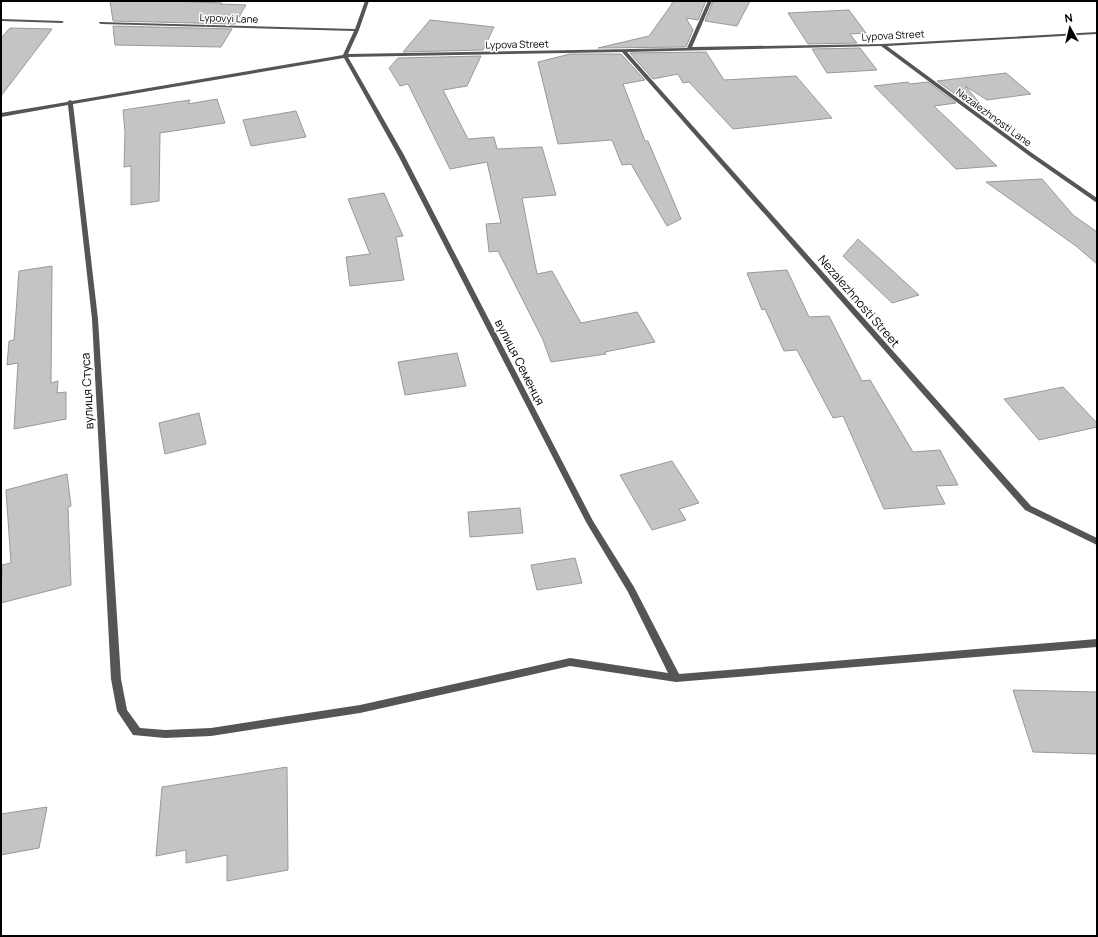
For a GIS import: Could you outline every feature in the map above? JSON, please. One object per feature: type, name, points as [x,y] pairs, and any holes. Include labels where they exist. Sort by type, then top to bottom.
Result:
[{"type":"street","points":[[346,56],[367,1]]},
{"type":"street","points":[[689,48],[710,1]]},
{"type":"street","points":[[1,20],[62,22]]},
{"type":"street","name":"Lypovyi Lane","points":[[101,23],[357,30]]},
{"type":"street","name":"Lypova Street","points":[[1,115],[346,56],[882,45],[1097,32]]},
{"type":"street","name":"Nezalezhnosti Lane","points":[[882,45],[1030,154],[1097,201]]},
{"type":"street","name":"Nezalezhnosti Street","points":[[623,50],[1028,508],[1097,542]]},
{"type":"street","name":"вулиця Семенця","points":[[346,56],[401,155],[586,515],[631,590],[676,678]]},
{"type":"street","name":"вулиця Стуса","points":[[70,102],[95,319],[116,679],[122,711],[137,732],[165,734],[211,732],[360,709],[570,662],[676,678]]},
{"type":"street","points":[[676,678],[1097,643]]},
{"type":"building","points":[[110,1],[170,1],[246,5],[235,24],[113,21]]},
{"type":"building","points":[[672,1],[706,1],[698,20],[686,18],[693,30],[686,47],[598,48],[649,36],[672,4]]},
{"type":"building","points":[[713,1],[750,1],[737,26],[705,21]]},
{"type":"building","points":[[849,10],[866,33],[850,34],[857,43],[808,44],[788,13]]},
{"type":"building","points":[[430,20],[494,27],[483,50],[403,52]]},
{"type":"building","points":[[113,26],[232,29],[221,47],[115,45]]},
{"type":"building","points":[[10,28],[52,29],[1,96],[1,38]]},
{"type":"building","points":[[860,48],[877,70],[827,73],[812,49]]},
{"type":"building","points":[[706,52],[724,80],[796,76],[832,118],[733,129],[689,82],[683,83],[678,74],[653,79],[630,53]]},
{"type":"building","points":[[570,54],[621,54],[645,80],[623,84],[645,141],[648,141],[681,219],[667,226],[631,164],[622,165],[612,140],[558,144],[538,62]]},
{"type":"building","points":[[481,56],[467,86],[443,90],[468,139],[494,137],[497,149],[542,147],[556,195],[522,198],[537,274],[552,271],[581,323],[637,312],[655,342],[605,352],[606,354],[551,362],[543,340],[498,251],[489,252],[486,224],[501,223],[487,162],[450,169],[408,84],[400,86],[389,68],[398,58]]},
{"type":"building","points":[[1006,73],[1031,94],[987,100],[965,86],[978,101],[966,102],[937,81]]},
{"type":"building","points":[[908,82],[910,84],[928,82],[956,103],[934,106],[997,166],[956,169],[874,86]]},
{"type":"building","points":[[217,99],[225,123],[160,133],[159,201],[131,205],[131,166],[124,167],[125,132],[123,110],[190,100],[188,104]]},
{"type":"building","points":[[296,111],[306,137],[251,146],[243,120]]},
{"type":"building","points":[[1042,179],[1073,215],[1097,232],[1097,264],[1076,246],[986,182]]},
{"type":"building","points":[[384,193],[403,236],[396,237],[404,280],[350,286],[346,257],[370,254],[348,199]]},
{"type":"building","points":[[858,239],[919,295],[892,303],[843,256]]},
{"type":"building","points":[[52,266],[51,383],[58,381],[57,393],[66,392],[66,419],[14,429],[18,363],[7,365],[9,341],[14,340],[19,271]]},
{"type":"building","points":[[787,270],[809,317],[829,316],[862,381],[870,380],[913,452],[940,450],[958,485],[936,486],[945,504],[884,509],[843,416],[833,418],[797,350],[784,351],[765,309],[762,310],[747,273]]},
{"type":"building","points":[[457,353],[466,386],[405,395],[398,362]]},
{"type":"building","points":[[1063,387],[1097,423],[1097,427],[1039,440],[1004,399]]},
{"type":"building","points":[[199,413],[206,444],[165,454],[159,423]]},
{"type":"building","points":[[672,461],[699,503],[679,509],[686,520],[652,530],[620,475]]},
{"type":"building","points":[[67,474],[71,506],[68,507],[71,585],[1,603],[2,565],[11,563],[6,490]]},
{"type":"building","points":[[520,508],[523,533],[470,537],[468,512]]},
{"type":"building","points":[[575,558],[582,583],[537,590],[531,565]]},
{"type":"building","points":[[1013,690],[1097,692],[1097,754],[1033,752]]},
{"type":"building","points":[[287,767],[288,870],[227,881],[227,855],[186,863],[186,850],[156,856],[162,787]]},
{"type":"building","points":[[47,807],[39,848],[1,855],[1,814]]}]
